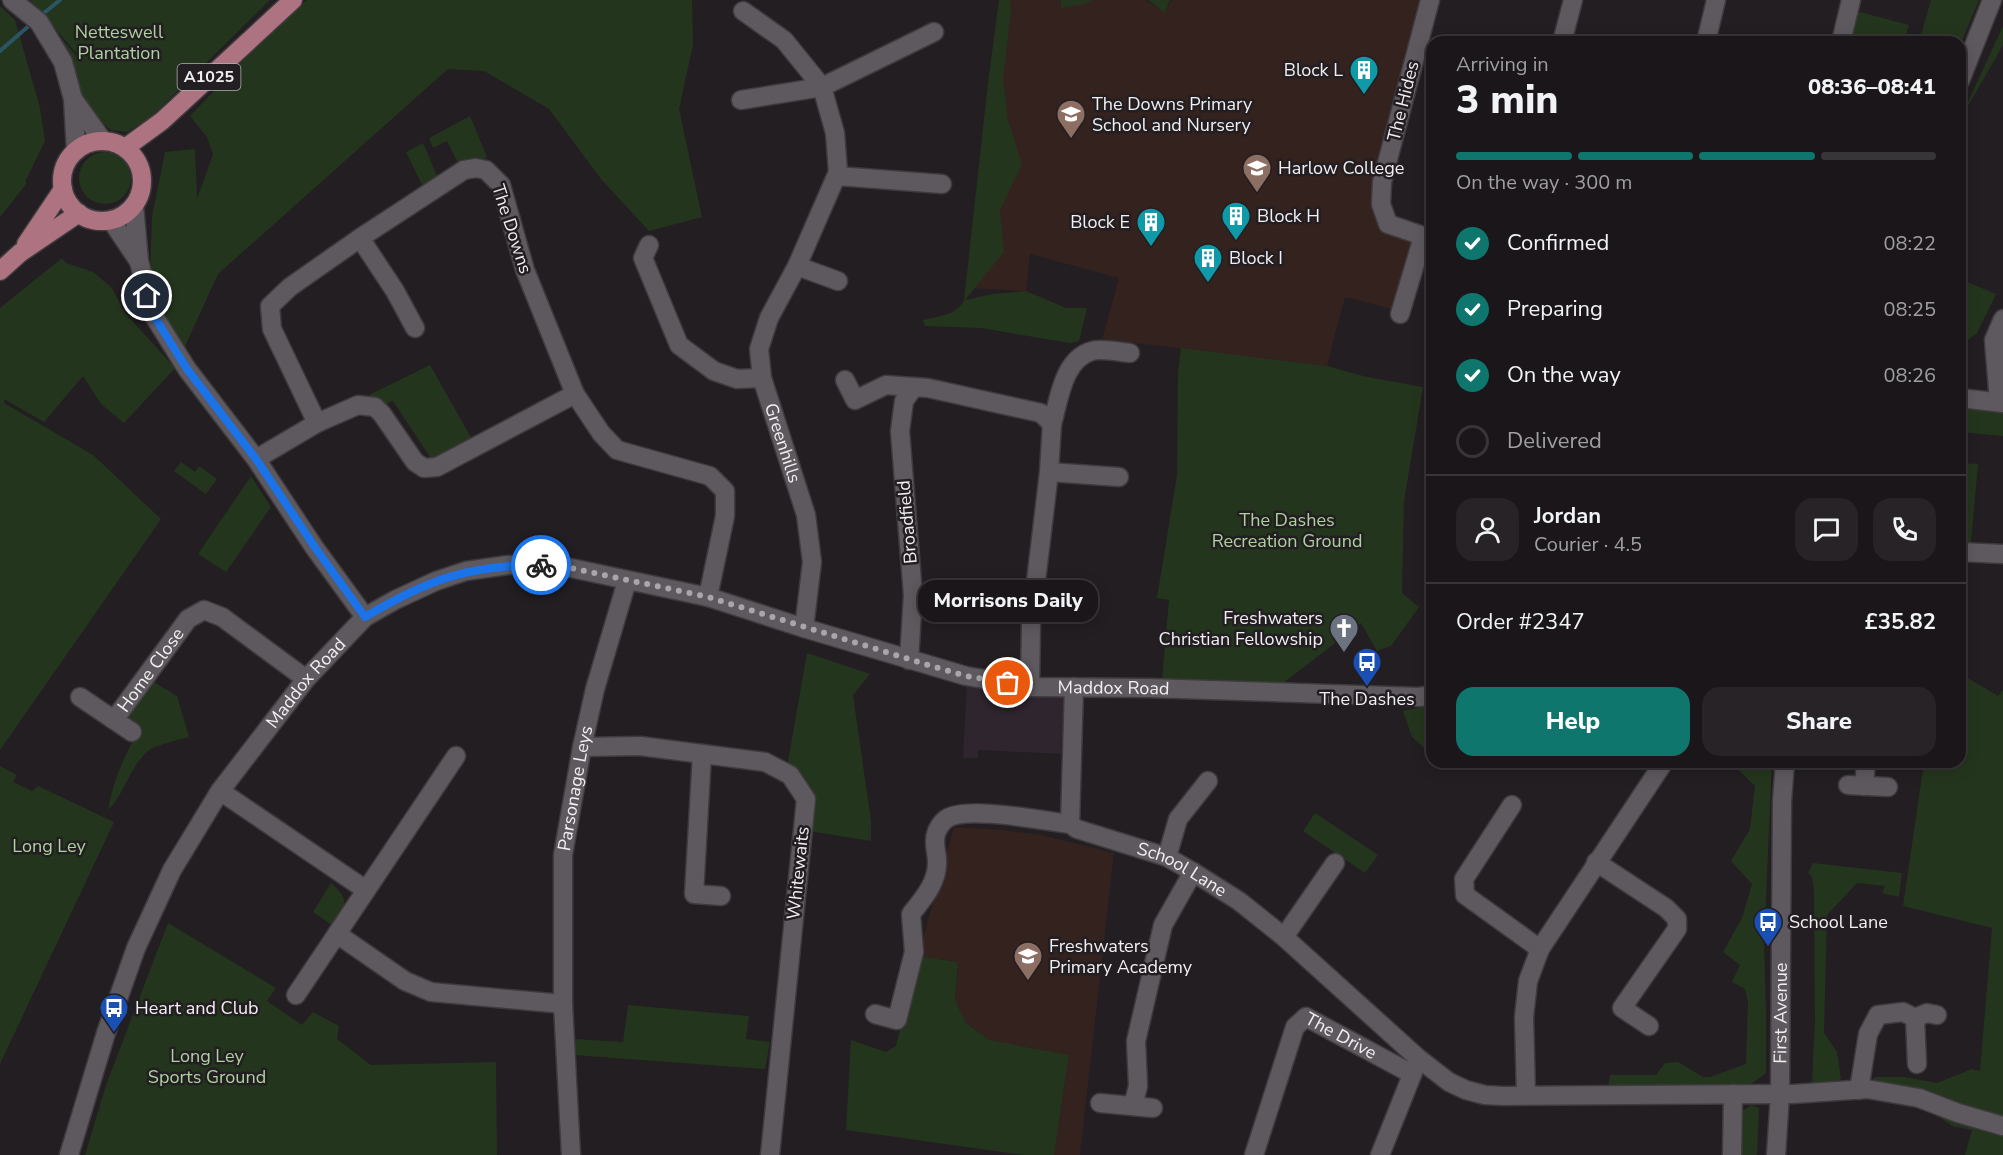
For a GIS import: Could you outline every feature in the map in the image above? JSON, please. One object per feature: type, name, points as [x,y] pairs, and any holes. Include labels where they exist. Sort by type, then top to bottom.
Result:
[{"type":"main road","name":"A1025","points":[[125,148],[162,121],[293,0]]},
{"type":"main road","name":"A1025","points":[[138,163],[162,121]]},
{"type":"main road","points":[[102,141],[125,148],[138,163],[142,174],[142,185],[134,205],[124,214],[111,220],[100,221],[89,218],[72,207],[63,189],[64,168],[76,151],[84,145],[102,141]]},
{"type":"main road","points":[[20,253],[63,189]]},
{"type":"main road","points":[[0,271],[20,253],[79,213]]},
{"type":"street","points":[[12,0],[39,22],[63,62],[73,99],[76,151]]},
{"type":"street","name":"The Hides","points":[[1426,36],[1430,0]]},
{"type":"street","points":[[1564,36],[1573,0]]},
{"type":"street","points":[[1707,36],[1716,0]]},
{"type":"street","points":[[1842,36],[1851,0]]},
{"type":"street","points":[[1966,67],[1992,0]]},
{"type":"street","points":[[1986,20],[1999,0]]},
{"type":"street","name":"Greenhills","points":[[743,11],[784,40],[822,87],[835,133],[837,176],[797,266],[769,318],[759,349],[762,378],[806,515],[812,562],[804,628]]},
{"type":"street","points":[[741,100],[822,87],[934,32]]},
{"type":"street","name":"The Hides","points":[[1425,47],[1382,182],[1381,204],[1388,224],[1426,237]]},
{"type":"street","points":[[73,99],[102,141]]},
{"type":"street","name":"The Downs","points":[[317,423],[272,329],[270,306],[290,287],[464,170],[476,168],[491,173],[501,185],[525,270],[575,394],[601,433],[617,450],[710,476],[725,491],[725,516],[708,597]]},
{"type":"street","points":[[837,176],[942,184]]},
{"type":"street","points":[[134,205],[139,261],[152,313],[187,369],[256,459],[365,617]]},
{"type":"street","points":[[111,220],[139,261]]},
{"type":"street","points":[[360,238],[394,291],[414,328]]},
{"type":"street","name":"The Hides","points":[[1400,314],[1426,243]]},
{"type":"street","points":[[649,245],[643,258],[678,345],[714,370],[737,379],[762,378]]},
{"type":"street","points":[[797,266],[838,281]]},
{"type":"street","points":[[1966,399],[2001,403],[1994,340],[2003,319]]},
{"type":"street","points":[[1030,687],[1031,622],[1049,472],[1052,424],[1065,377],[1079,357],[1093,350],[1130,353]]},
{"type":"street","points":[[845,380],[855,400],[886,385],[928,388],[1041,413],[1052,424]]},
{"type":"street","name":"Broadfield","points":[[909,660],[914,595],[900,431],[904,401],[914,387]]},
{"type":"street","points":[[256,459],[317,423],[358,405],[375,407],[415,462],[424,468],[437,467],[575,394]]},
{"type":"street","points":[[1049,472],[1119,477]]},
{"type":"street","points":[[1966,552],[2003,554]]},
{"type":"street","name":"Maddox Road","points":[[69,1155],[106,1033],[136,948],[172,870],[220,791],[306,679],[365,617],[436,581],[466,572],[508,565],[571,568],[708,597],[966,676],[1030,687],[1426,696]]},
{"type":"street","name":"Parsonage Leys","points":[[571,1155],[563,1004],[563,855],[582,747],[601,667],[627,581]]},
{"type":"street","name":"Home Close","points":[[114,720],[188,619],[204,610],[222,617],[306,679]]},
{"type":"street","points":[[1070,825],[1074,687]]},
{"type":"street","name":"Home Close","points":[[80,697],[132,732]]},
{"type":"street","name":"Whitewaits","points":[[582,747],[640,746],[765,762],[790,775],[806,799],[770,1155]]},
{"type":"street","points":[[702,754],[694,894],[721,896]]},
{"type":"street","points":[[296,995],[456,756]]},
{"type":"street","points":[[1526,1095],[1524,1017],[1528,981],[1540,949],[1660,768]]},
{"type":"street","name":"First Avenue","points":[[1776,1155],[1780,1094],[1782,801],[1785,768]]},
{"type":"street","points":[[1863,768],[1856,785],[1888,787]]},
{"type":"street","points":[[1167,857],[1178,819],[1208,781]]},
{"type":"street","points":[[220,791],[366,890]]},
{"type":"street","points":[[1512,805],[1464,879],[1465,895],[1540,949]]},
{"type":"street","name":"School Lane","points":[[875,1014],[897,1020],[914,952],[911,914],[929,890],[935,877],[937,861],[934,845],[937,831],[946,819],[959,814],[979,813],[1070,825],[1167,857],[1239,901],[1284,937],[1415,1066],[1466,1090],[1485,1095],[1526,1095],[1780,1094],[1867,1089],[1919,1098],[1958,1113],[2003,1126]]},
{"type":"street","points":[[1596,862],[1666,908],[1677,919],[1677,929],[1622,1008],[1649,1026]]},
{"type":"street","points":[[1284,937],[1335,863]]},
{"type":"street","points":[[1133,1106],[1138,1086],[1137,1041],[1163,925],[1193,872]]},
{"type":"street","points":[[337,934],[405,981],[431,992],[563,1004]]},
{"type":"street","points":[[1859,1090],[1868,1034],[1878,1015],[1903,1012],[1915,1018],[1927,1013],[1937,1015]]},
{"type":"street","name":"The Drive","points":[[1254,1155],[1295,1028],[1306,1017],[1415,1066]]},
{"type":"street","points":[[1915,1018],[1917,1064]]},
{"type":"street","points":[[1380,1155],[1415,1066]]},
{"type":"street","points":[[1732,1155],[1733,1094]]},
{"type":"street","points":[[1100,1102],[1153,1108]]},
{"type":"shaded area","name":"Harlow College","points":[[1000,0],[1145,0],[1165,12],[1171,0],[1422,0],[1372,180],[1374,208],[1418,240],[1396,310],[1345,297],[1327,366],[1102,339],[1119,278],[1030,254],[1026,291],[969,288]]},
{"type":"shaded area","points":[[967,681],[1065,691],[1061,754],[978,750],[978,758],[963,758]]},
{"type":"shaded area","name":"Freshwaters Primary Academy","points":[[954,827],[1042,835],[1114,853],[1080,1155],[1054,1155],[1069,1055],[990,1040],[966,1023],[955,1000],[958,962],[918,956]]},
{"type":"green space","name":"Netteswell Plantation","points":[[22,0],[29,0],[79,59],[30,0],[270,0],[149,119],[127,132],[111,130],[89,112]]},
{"type":"green space","points":[[307,0],[692,0],[693,45],[679,109],[702,217],[649,231],[601,179],[549,109],[484,71],[448,69],[218,274],[181,355],[157,315],[150,278],[152,216],[165,152],[195,149],[197,199],[213,154],[207,137],[190,116],[278,24]]},
{"type":"green space","points":[[999,0],[1010,0],[1011,10],[1003,80],[1008,120],[1022,164],[1000,210],[1004,252],[965,300],[993,294],[1026,291],[1066,308],[1087,308],[1079,341],[1070,343],[981,328],[925,326],[923,320],[952,312],[964,300]]},
{"type":"green space","points":[[1061,0],[1093,0],[1085,4],[1061,8]]},
{"type":"green space","points":[[1148,0],[1170,0],[1165,13]]},
{"type":"green space","points":[[1931,0],[1979,0],[1964,36],[1921,36]]},
{"type":"green space","points":[[0,6],[15,20],[40,108],[45,141],[25,182],[27,183],[0,217]]},
{"type":"green space","points":[[1856,11],[1909,25],[1906,36],[1849,35]]},
{"type":"green space","points":[[2003,26],[2003,45],[1966,109]]},
{"type":"green space","points":[[470,116],[487,157],[461,169],[447,141],[433,148],[429,138]]},
{"type":"green space","points":[[423,143],[438,178],[423,187],[406,152]]},
{"type":"green space","points":[[100,152],[110,152],[124,159],[131,178],[124,197],[110,204],[100,204],[90,200],[83,193],[79,183],[79,173],[83,163],[90,156]]},
{"type":"green space","points":[[62,258],[66,263],[93,272],[112,288],[125,313],[175,368],[124,423],[101,404],[83,376],[44,422],[4,399],[4,403],[93,455],[161,519],[0,750],[0,308]]},
{"type":"green space","points":[[1966,282],[1996,294],[1977,333],[1966,344]]},
{"type":"green space","name":"The Dashes Recreation Ground","points":[[1181,348],[1327,366],[1367,377],[1423,387],[1404,501],[1402,593],[1419,607],[1391,646],[1377,651],[1361,623],[1282,684],[1162,679],[1169,600],[1157,598],[1177,475],[1178,372]]},
{"type":"green space","points":[[430,365],[473,441],[434,463],[393,401],[386,404],[369,395]]},
{"type":"green space","points":[[1966,410],[2003,410],[2003,436],[1966,432]]},
{"type":"green space","points":[[181,462],[195,472],[199,466],[217,479],[206,494],[174,471]]},
{"type":"green space","points":[[1966,463],[1978,464],[1971,543],[1966,542]]},
{"type":"green space","points":[[251,476],[271,507],[226,572],[198,554]]},
{"type":"green space","points":[[807,653],[870,674],[853,695],[871,821],[871,841],[809,831],[787,767]]},
{"type":"green space","points":[[1966,677],[1998,696],[2003,690],[2003,1155],[1965,1155],[1972,1130],[1952,1126],[1933,1112],[1901,1103],[1877,1100],[1874,1077],[1905,1077],[1937,1083],[1972,1069],[1980,1071],[1992,928],[1903,906],[1923,768],[1966,768]]},
{"type":"green space","points":[[152,681],[177,696],[189,737],[148,751],[136,765],[119,796],[108,810],[119,770],[138,732],[128,718]]},
{"type":"green space","points":[[1426,706],[1426,750],[1412,737],[1403,711]]},
{"type":"green space","name":"Long Ley","points":[[0,766],[17,775],[13,782],[32,791],[38,786],[114,822],[0,1064]]},
{"type":"green space","points":[[1736,768],[1772,768],[1764,943],[1766,1073],[1747,1087],[1608,1090],[1610,1075],[1656,1075],[1665,1063],[1678,1062],[1703,1077],[1710,1077],[1746,1064],[1748,1003],[1745,989],[1732,982],[1740,965],[1723,952],[1742,918],[1752,884],[1731,861],[1750,829],[1755,786]]},
{"type":"green space","points":[[1315,813],[1378,855],[1365,873],[1303,831]]},
{"type":"green space","points":[[1813,863],[1902,873],[1899,897],[1882,893],[1885,886],[1857,883],[1827,915],[1824,1033],[1837,1052],[1841,1079],[1818,1086],[1812,1081],[1815,1021],[1814,890],[1812,877],[1808,873]]},
{"type":"green space","points":[[331,883],[344,899],[341,913],[333,926],[313,912]]},
{"type":"green space","name":"Long Ley Sports Ground","points":[[168,923],[276,988],[267,1001],[302,1025],[313,1012],[339,1026],[337,1039],[371,1065],[496,1062],[497,1155],[85,1155],[106,1085]]},
{"type":"green space","points":[[918,956],[958,962],[955,1000],[966,1023],[990,1040],[1069,1055],[1054,1155],[1024,1155],[846,1130],[851,1040],[886,1052],[896,1046]]},
{"type":"green space","points":[[628,1005],[749,1016],[746,1039],[770,1042],[765,1069],[574,1055],[575,1039],[623,1042]]},
{"type":"green space","points":[[1751,1105],[1759,1108],[1757,1155],[1738,1155],[1743,1111]]},
{"type":"waterway","points":[[39,17],[60,0]]},
{"type":"waterway","points":[[0,51],[31,24]]},
{"type":"way so far","points":[[541,565],[571,568],[708,597],[966,676],[1008,683]]},
{"type":"place","name":"Block L","points":[[1364,96]]},
{"type":"place","name":"The Downs Primary School and Nursery","points":[[1071,140]]},
{"type":"place","name":"Harlow College","points":[[1257,194]]},
{"type":"place","name":"Block H","points":[[1236,242]]},
{"type":"place","name":"Block E","points":[[1151,248]]},
{"type":"place","name":"Block I","points":[[1208,284]]},
{"type":"place","name":"Freshwaters Christian Fellowship","points":[[1344,654]]},
{"type":"place","name":"Morrisons Daily","points":[[1008,683]]},
{"type":"place","name":"The Dashes","points":[[1367,688]]},
{"type":"place","name":"School Lane","points":[[1768,948]]},
{"type":"place","name":"Freshwaters Primary Academy","points":[[1028,982]]},
{"type":"place","name":"Heart and Club","points":[[114,1034]]},
{"type":"route","points":[[147,296],[152,313],[187,369],[256,459],[365,617],[419,588],[466,572],[508,565],[541,565]]}]
